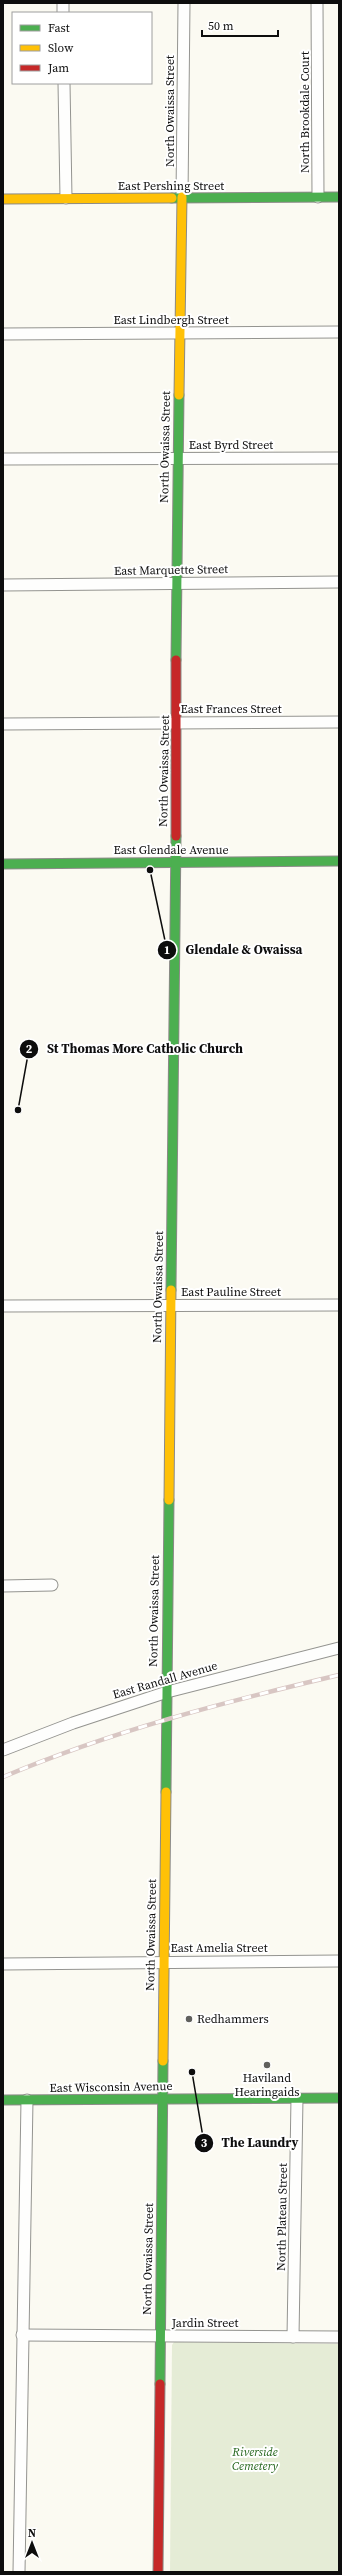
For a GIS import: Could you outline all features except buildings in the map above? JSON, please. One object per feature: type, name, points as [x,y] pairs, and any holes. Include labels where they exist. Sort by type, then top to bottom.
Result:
[{"type":"street","name":"North Owaissa Street","points":[[158,2572],[163,1962],[176,862],[176,582],[184,3]]},
{"type":"street","name":"North Brookdale Court","points":[[317,3],[318,197]]},
{"type":"street","points":[[64,84],[66,198]]},
{"type":"street","name":"East Pershing Street","points":[[3,199],[339,197]]},
{"type":"street","name":"East Lindbergh Street","points":[[3,334],[339,332]]},
{"type":"street","name":"East Byrd Street","points":[[3,459],[339,458]]},
{"type":"street","name":"East Marquette Street","points":[[3,585],[176,582],[339,582]]},
{"type":"street","name":"East Frances Street","points":[[3,724],[339,722]]},
{"type":"street","name":"East Glendale Avenue","points":[[3,864],[339,861]]},
{"type":"street","name":"East Pauline Street","points":[[3,1306],[339,1305]]},
{"type":"street","points":[[3,1586],[52,1585]]},
{"type":"street","name":"East Randall Avenue","points":[[3,1750],[73,1723],[167,1692],[339,1648]]},
{"type":"street","name":"East Amelia Street","points":[[3,1964],[339,1960]]},
{"type":"street","name":"North Plateau Street","points":[[293,2337],[297,2098]]},
{"type":"street","name":"East Wisconsin Avenue","points":[[3,2100],[339,2098]]},
{"type":"street","points":[[19,2572],[27,2100]]},
{"type":"street","name":"Jardin Street","points":[[22,2335],[339,2337]]},
{"type":"green space","name":"Riverside Cemetery","points":[[174,2342],[339,2344],[339,2572],[170,2572],[172,2345]]},
{"type":"railway","points":[[3,1777],[85,1745],[169,1719],[253,1696],[339,1675]]},
{"type":"traffic: fast","points":[[172,198],[339,197]]},
{"type":"traffic: fast","points":[[176,660],[179,395]]},
{"type":"traffic: fast","points":[[171,1290],[176,836]]},
{"type":"traffic: fast","points":[[3,864],[339,861]]},
{"type":"traffic: fast","points":[[166,1792],[169,1500]]},
{"type":"traffic: fast","points":[[160,2384],[163,2061]]},
{"type":"traffic: fast","points":[[3,2100],[339,2098]]},
{"type":"traffic: slow","points":[[179,395],[182,197]]},
{"type":"traffic: slow","points":[[3,199],[172,198]]},
{"type":"traffic: slow","points":[[169,1500],[171,1290]]},
{"type":"traffic: slow","points":[[163,2061],[166,1792]]},
{"type":"traffic: jam","points":[[176,660],[176,836]]},
{"type":"traffic: jam","points":[[158,2572],[160,2384]]},
{"type":"place","name":"Glendale & Owaissa","points":[[150,870]]},
{"type":"place","name":"St Thomas More Catholic Church","points":[[18,1110]]},
{"type":"place","name":"Redhammers","points":[[189,2019]]},
{"type":"place","name":"Haviland Hearingaids","points":[[267,2065]]},
{"type":"place","name":"The Laundry","points":[[192,2072]]}]
